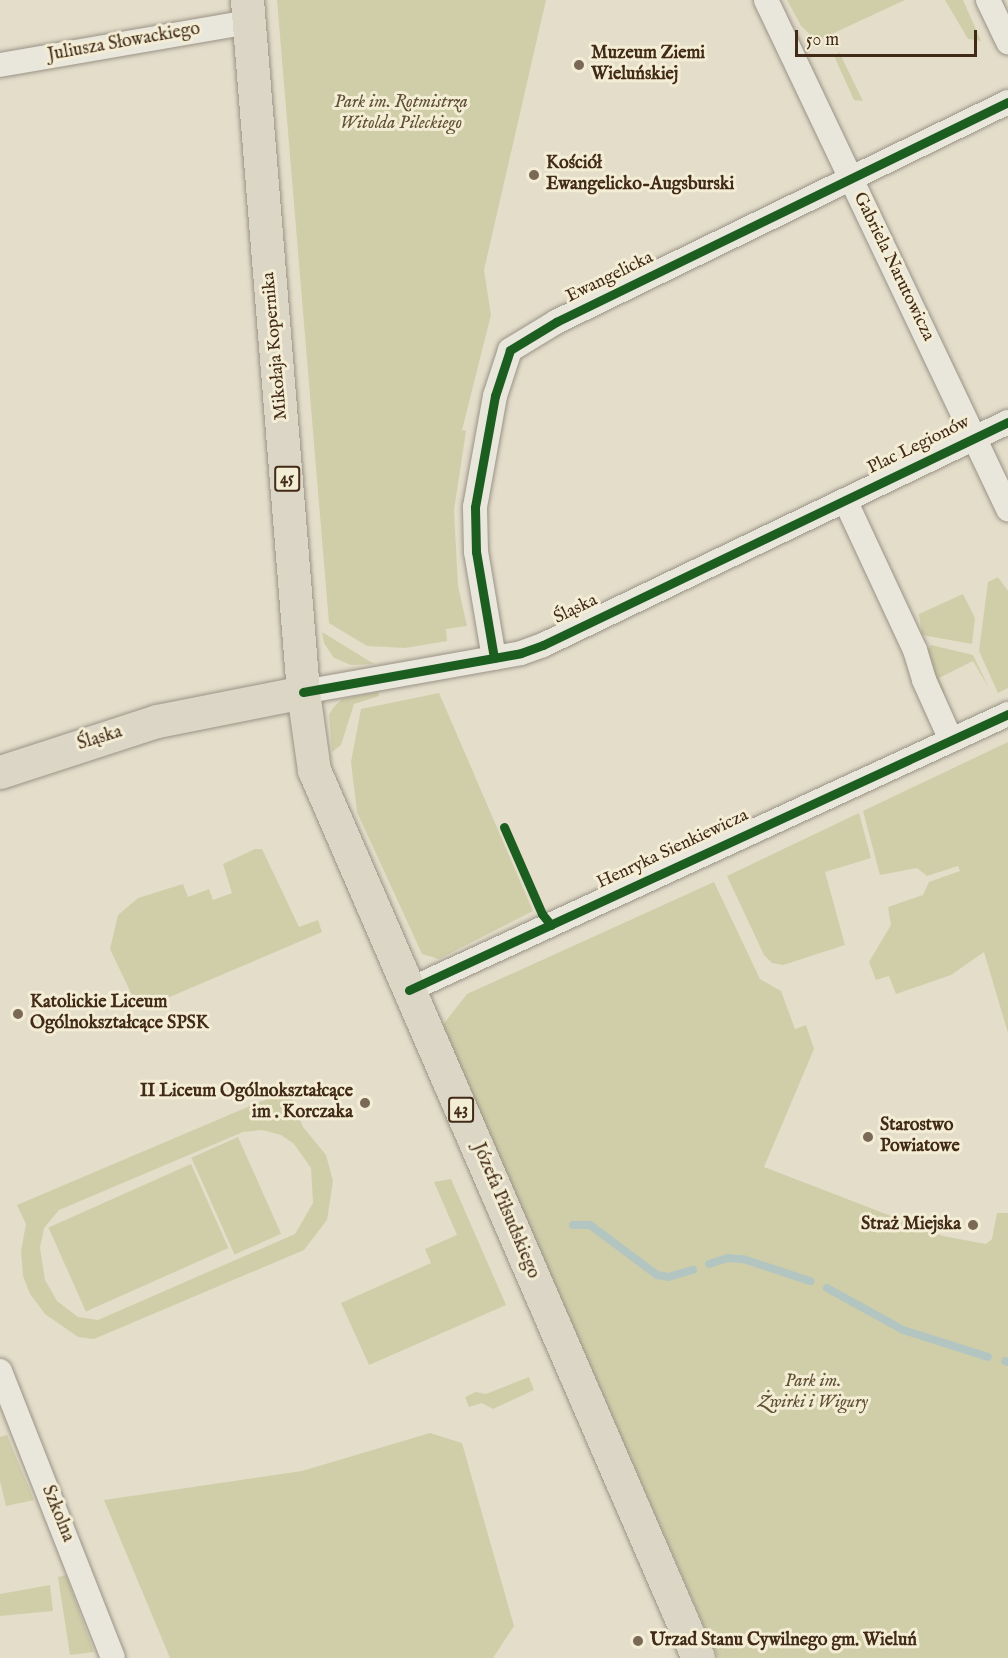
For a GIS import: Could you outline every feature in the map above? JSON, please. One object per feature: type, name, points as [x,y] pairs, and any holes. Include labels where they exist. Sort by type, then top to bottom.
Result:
[{"type":"main road","name":"Mikołaja Kopernika","points":[[248,11],[303,692]]},
{"type":"main road","name":"Śląska","points":[[0,772],[157,722],[303,692]]},
{"type":"main road","name":"Józefa Piłsudskiego","points":[[303,692],[308,736],[320,787],[698,1658]]},
{"type":"street","name":"Gabriela Narutowicza","points":[[766,0],[976,436]]},
{"type":"street","points":[[988,0],[1008,42]]},
{"type":"street","name":"Juliusza Słowackiego","points":[[0,65],[248,11]]},
{"type":"street","name":"Ewangelicka","points":[[494,658],[476,552],[475,507],[495,396],[510,350],[556,322],[1008,102]]},
{"type":"street","name":"Plac Legionów","points":[[845,500],[1008,422]]},
{"type":"street","name":"Plac Legionów","points":[[976,436],[1008,509]]},
{"type":"street","points":[[845,500],[915,650],[924,680],[951,740],[1008,714]]},
{"type":"street","name":"Śląska","points":[[303,692],[494,658],[543,645],[845,500]]},
{"type":"street","name":"Henryka Sienkiewicza","points":[[409,990],[951,740]]},
{"type":"street","name":"Szkolna","points":[[0,1371],[113,1658]]},
{"type":"green space","name":"Park im. Rotmistrza Witolda Pileckiego","points":[[277,0],[546,0],[484,270],[491,315],[462,430],[466,431],[454,510],[458,586],[467,626],[446,629],[447,641],[405,648],[367,646],[329,623]]},
{"type":"green space","points":[[787,0],[905,0],[823,38],[813,37],[801,26]]},
{"type":"green space","points":[[945,0],[963,0],[981,41],[968,39]]},
{"type":"green space","points":[[839,52],[863,101],[854,100],[835,58]]},
{"type":"green space","points":[[998,577],[1008,591],[1008,688],[998,693],[979,651],[988,582]]},
{"type":"green space","points":[[963,594],[975,618],[972,644],[922,635],[919,614]]},
{"type":"green space","points":[[322,632],[374,664],[351,665],[334,658],[324,643]]},
{"type":"green space","points":[[931,645],[973,655],[989,688],[973,661],[939,678],[945,692],[942,694],[927,651]]},
{"type":"green space","points":[[378,692],[379,696],[354,704],[341,745],[332,752],[329,715],[333,708],[342,699]]},
{"type":"green space","points":[[439,693],[533,911],[439,959],[422,954],[357,812],[351,762],[361,709]]},
{"type":"green space","points":[[1008,742],[1008,1033],[984,952],[951,975],[896,994],[889,976],[876,980],[869,962],[891,925],[888,907],[923,895],[929,882],[960,871],[958,866],[927,876],[917,868],[880,875],[863,811]]},
{"type":"green space","points":[[859,813],[871,858],[825,872],[845,945],[783,965],[772,963],[764,955],[727,876]]},
{"type":"green space","points":[[255,849],[262,849],[299,927],[318,920],[322,932],[139,1010],[110,949],[118,915],[138,898],[183,884],[188,897],[209,889],[213,900],[232,893],[223,864]]},
{"type":"green space","name":"Park im. Żwirki i Wigury","points":[[714,882],[760,979],[781,991],[795,1029],[806,1025],[814,1049],[764,1167],[943,1236],[986,1244],[992,1239],[997,1213],[1008,1213],[1008,1658],[718,1658],[442,1026],[467,994]]},
{"type":"green space","points":[[288,1090],[303,1127],[326,1155],[333,1181],[327,1220],[304,1250],[94,1339],[78,1337],[45,1314],[30,1294],[23,1276],[21,1251],[26,1224],[17,1205]],"holes":[[[262,1130],[281,1135],[294,1144],[311,1168],[313,1203],[295,1234],[98,1320],[78,1317],[57,1301],[45,1280],[40,1248],[44,1228],[59,1210],[243,1132]]]},
{"type":"green space","points":[[238,1137],[281,1234],[235,1255],[191,1158]]},
{"type":"green space","points":[[191,1164],[228,1248],[86,1311],[48,1227]]},
{"type":"green space","points":[[451,1179],[506,1305],[369,1365],[341,1303],[431,1263],[425,1249],[457,1235],[434,1182]]},
{"type":"green space","points":[[529,1377],[534,1390],[493,1409],[482,1403],[469,1407],[465,1397],[476,1392],[486,1394]]},
{"type":"green space","points":[[430,1433],[462,1443],[514,1626],[493,1658],[170,1658],[104,1500],[302,1471]]},
{"type":"green space","points":[[7,1435],[34,1500],[6,1506],[0,1481],[0,1437]]},
{"type":"green space","points":[[66,1575],[94,1652],[70,1655],[58,1577]]},
{"type":"green space","points":[[50,1585],[53,1611],[0,1616],[0,1594]]},
{"type":"waterway","points":[[573,1225],[590,1225],[657,1275],[668,1277],[693,1270]]},
{"type":"waterway","points":[[709,1264],[727,1258],[743,1259],[810,1281]]},
{"type":"waterway","points":[[827,1288],[903,1330],[988,1357]]},
{"type":"cycle path","points":[[494,658],[476,552],[475,507],[495,396],[510,350],[556,322],[1008,102]]},
{"type":"cycle path","points":[[303,692],[521,653],[543,645],[1008,422]]},
{"type":"cycle path","points":[[409,990],[1008,714]]},
{"type":"cycle path","points":[[504,827],[542,914],[551,925]]},
{"type":"place","name":"Muzeum Ziemi Wieluńskiej","points":[[579,65]]},
{"type":"place","name":"Kościół Ewangelicko-Augsburski","points":[[534,175]]},
{"type":"place","name":"Katolickie Liceum Ogólnokształcące SPSK","points":[[18,1014]]},
{"type":"place","name":"II Liceum Ogólnokształcące im . Korczaka","points":[[365,1103]]},
{"type":"place","name":"Starostwo Powiatowe","points":[[868,1137]]},
{"type":"place","name":"Straż Miejska","points":[[973,1225]]},
{"type":"place","name":"Urzad Stanu Cywilnego gm. Wieluń","points":[[638,1641]]}]
